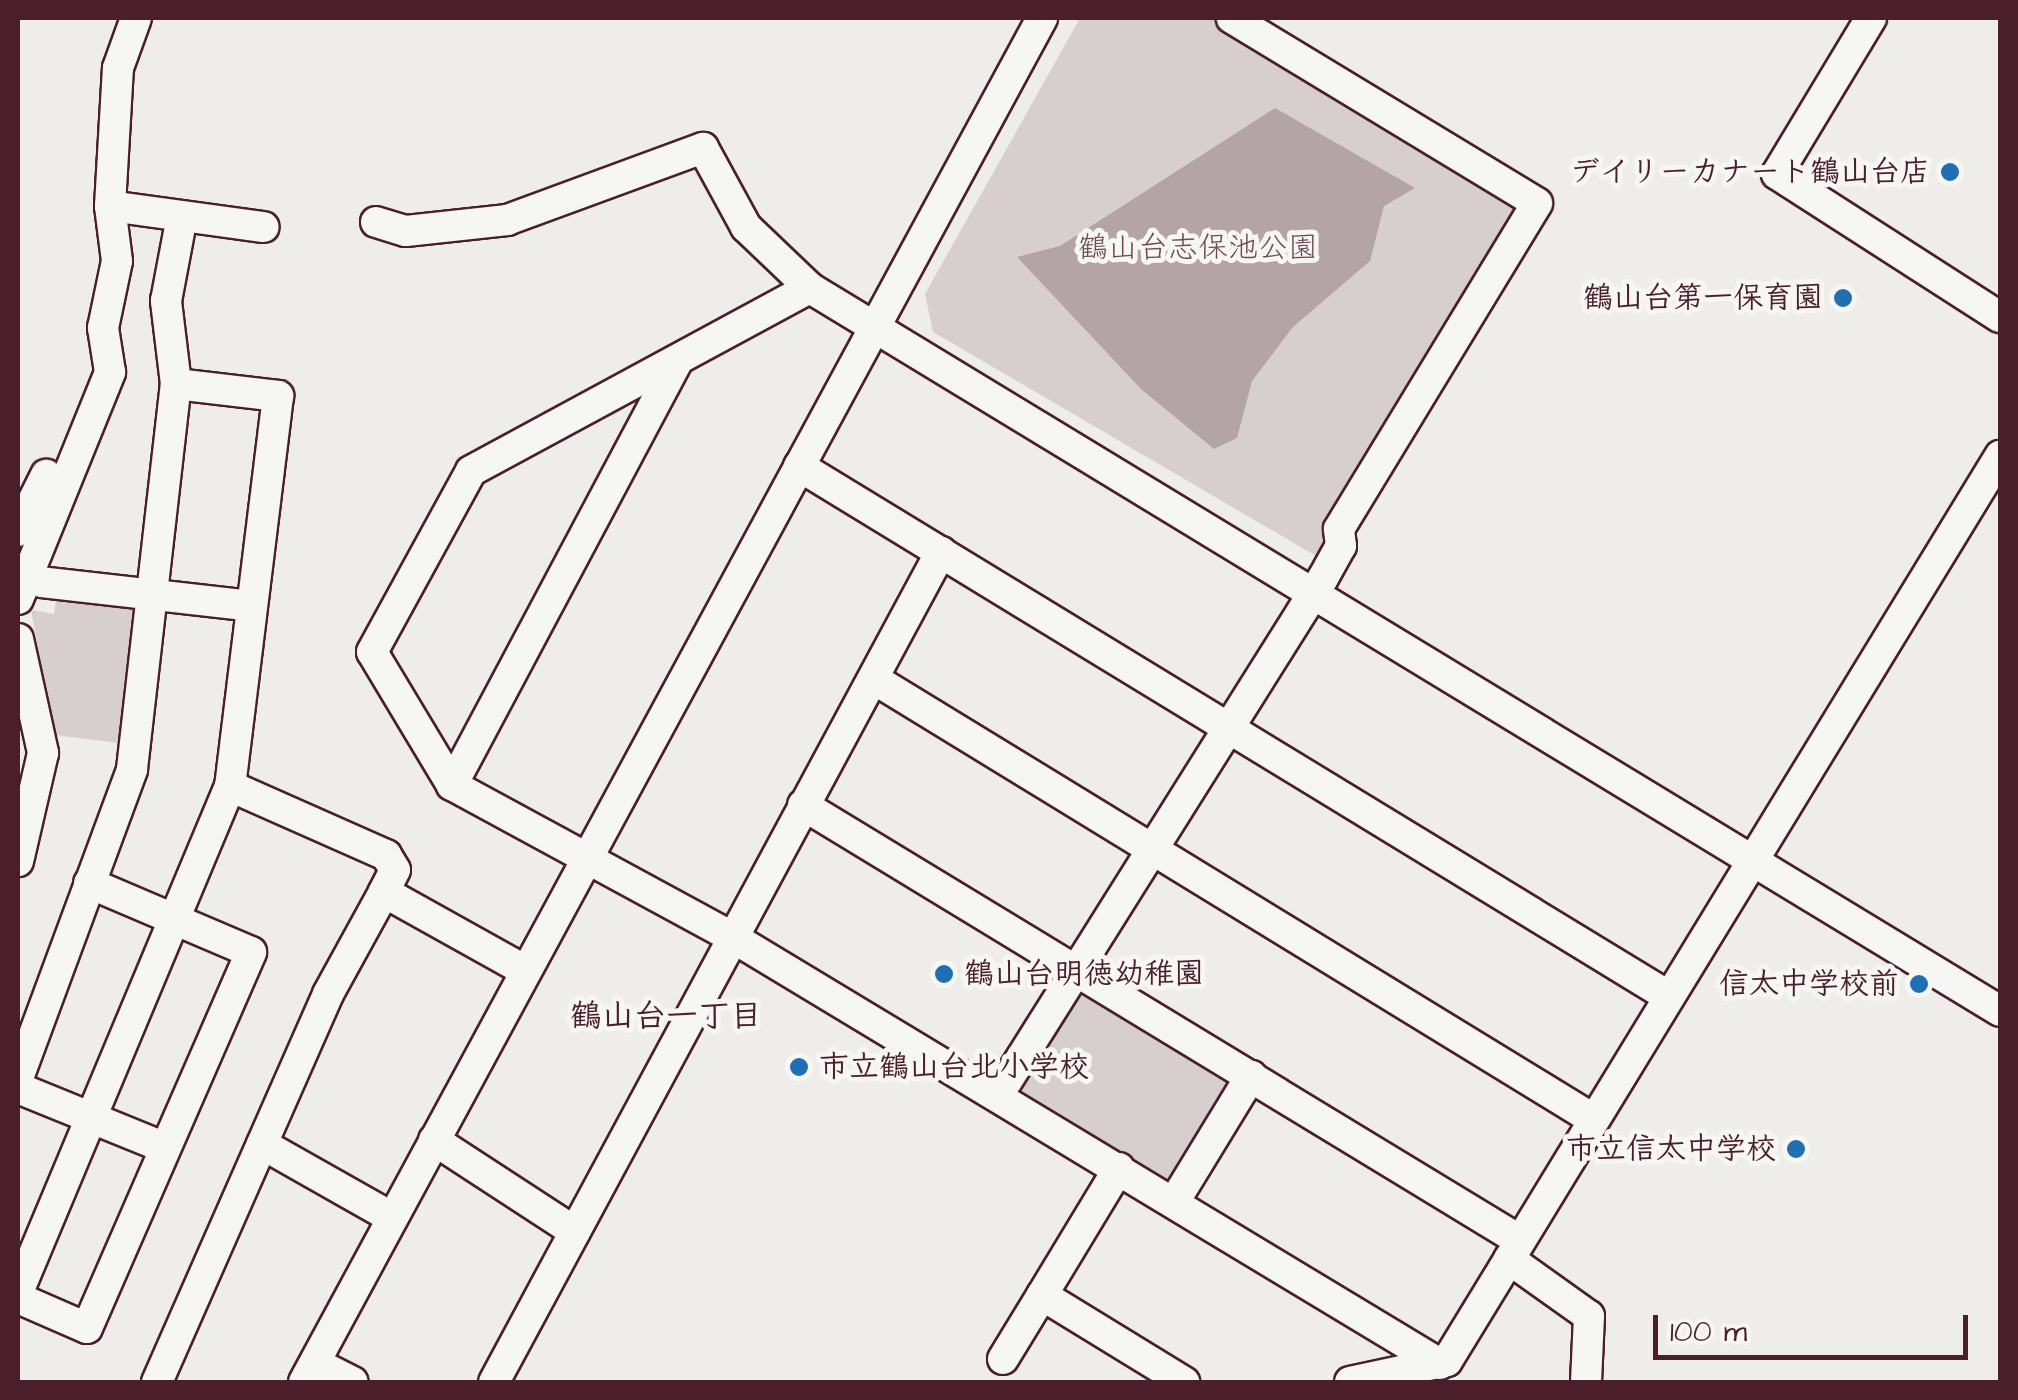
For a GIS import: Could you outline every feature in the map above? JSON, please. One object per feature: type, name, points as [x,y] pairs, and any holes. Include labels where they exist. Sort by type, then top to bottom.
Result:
[{"type":"street","points":[[18,531],[44,476],[110,372],[103,328],[117,261],[110,206],[118,68],[136,18]]},
{"type":"street","points":[[353,1382],[310,1372],[1042,18]]},
{"type":"street","points":[[998,1095],[1224,724],[1308,590],[1341,546],[1339,528],[1537,203],[1232,18]]},
{"type":"street","points":[[1871,18],[1777,174],[2000,318]]},
{"type":"street","points":[[376,222],[406,231],[507,220],[703,148],[746,227],[810,288],[2000,1011]]},
{"type":"street","points":[[110,206],[264,227]]},
{"type":"street","points":[[18,1078],[132,769],[176,384],[166,301],[182,216]]},
{"type":"street","points":[[810,288],[471,470],[372,652],[452,785],[732,938],[1440,1364]]},
{"type":"street","points":[[452,785],[678,360]]},
{"type":"street","points":[[88,883],[175,919],[251,952],[87,1328],[18,1295],[90,1118],[175,919],[230,786],[278,396],[176,384]]},
{"type":"street","points":[[1350,1382],[1440,1364],[1514,1250],[2000,456]]},
{"type":"street","points":[[800,466],[1668,996]]},
{"type":"street","points":[[44,476],[25,584],[252,606]]},
{"type":"street","points":[[494,1382],[941,552]]},
{"type":"street","points":[[18,639],[44,753],[18,861]]},
{"type":"street","points":[[874,679],[1593,1118]]},
{"type":"street","points":[[157,1382],[262,1144],[396,870],[386,856],[230,786]]},
{"type":"street","points":[[804,805],[1251,1076],[1514,1250],[1580,1302],[1588,1316],[1579,1379]]},
{"type":"street","points":[[384,892],[526,970]]},
{"type":"street","points":[[1174,1202],[1251,1076]]},
{"type":"street","points":[[18,1088],[163,1148]]},
{"type":"street","points":[[434,1140],[574,1232]]},
{"type":"street","points":[[262,1144],[393,1218]]},
{"type":"street","points":[[1003,1359],[1120,1168]]},
{"type":"street","points":[[1042,1296],[1184,1382]]},
{"type":"green space","name":"鶴山台志保池公園","points":[[1080,18],[1220,18],[1520,199],[1523,215],[1316,556],[933,332],[925,294]]},
{"type":"green space","points":[[57,593],[136,602],[127,744],[54,735],[31,610],[54,614]]},
{"type":"green space","points":[[1083,987],[1233,1078],[1177,1182],[1164,1188],[1017,1097],[1014,1083]]},
{"type":"shaded area","points":[[1275,108],[1415,188],[1384,206],[1370,261],[1293,327],[1252,381],[1237,438],[1214,449],[1141,389],[1017,257],[1060,246]]},
{"type":"place","name":"デイリーカナート鶴山台店","points":[[1950,172]]},
{"type":"place","name":"鶴山台第一保育園","points":[[1843,298]]},
{"type":"place","name":"鶴山台明徳幼稚園","points":[[944,974]]},
{"type":"place","name":"信太中学校前","points":[[1919,984]]},
{"type":"place","name":"市立鶴山台北小学校","points":[[799,1067]]},
{"type":"place","name":"市立信太中学校","points":[[1796,1149]]},
{"type":"district","name":"鶴山台一丁目","points":[[666,1017]]}]
